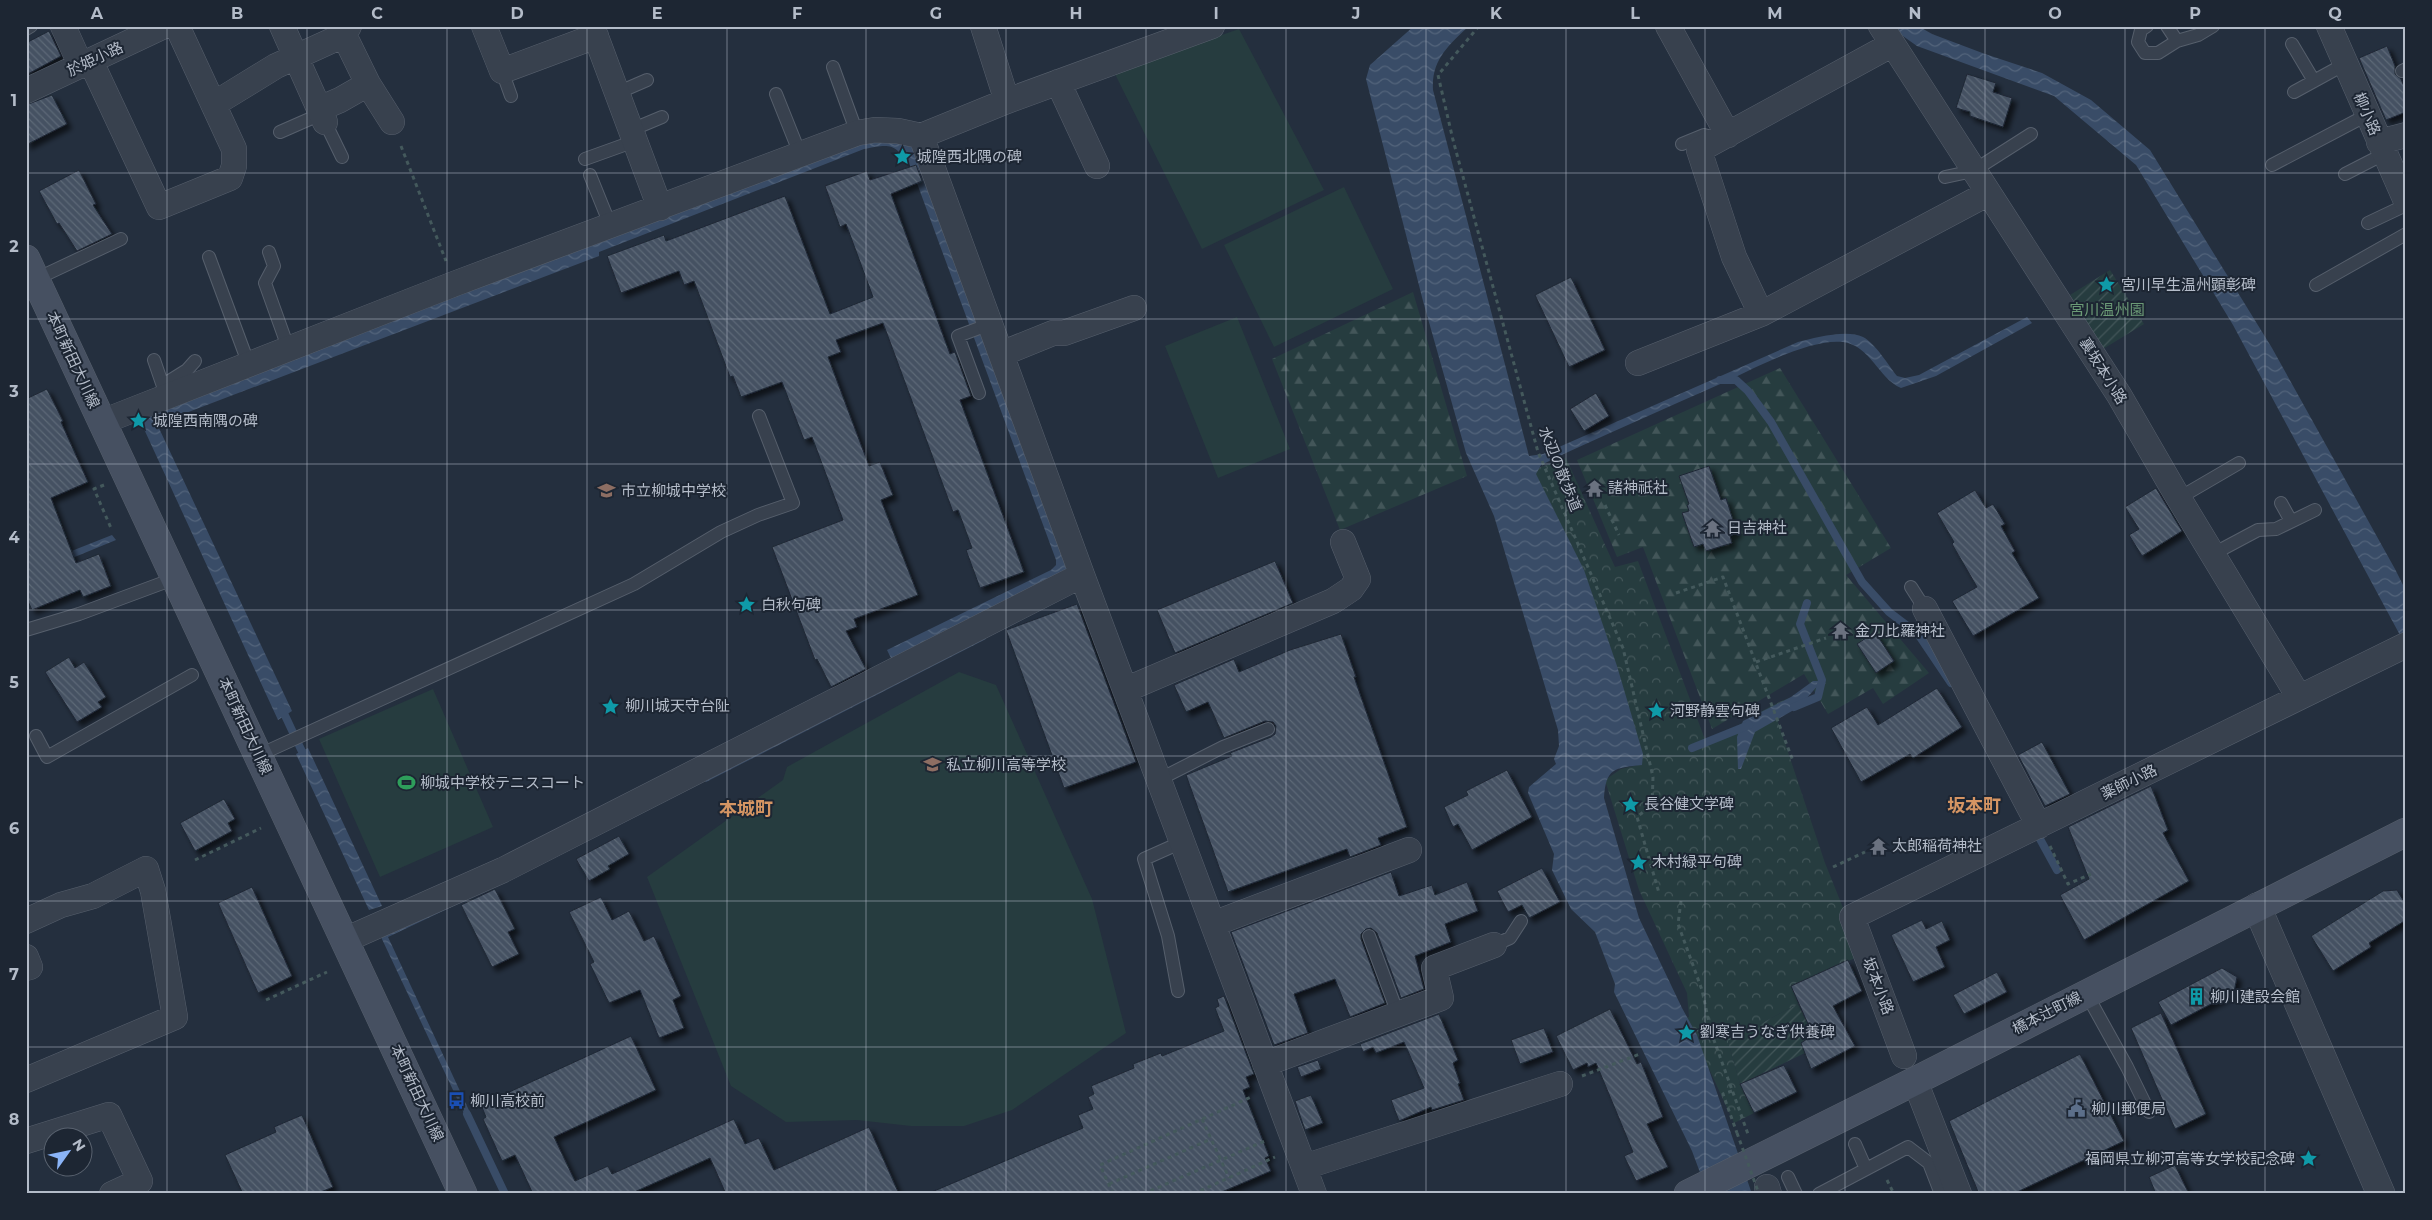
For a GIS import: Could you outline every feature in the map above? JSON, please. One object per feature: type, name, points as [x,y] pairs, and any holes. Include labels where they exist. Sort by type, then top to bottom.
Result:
[{"type":"main road","name":"本町新田大川線","points":[[31,269],[345,940],[457,1192]]},
{"type":"main road","name":"橋本辻町線","points":[[1696,1190],[2406,832]]},
{"type":"street","points":[[63,26],[86,64],[158,207],[230,178],[234,166],[234,149],[177,26]]},
{"type":"street","name":"於姫小路","points":[[26,91],[164,26]]},
{"type":"street","points":[[282,26],[322,115],[340,100],[368,84]]},
{"type":"street","points":[[484,26],[502,71],[598,30],[617,92],[637,131],[668,205]]},
{"type":"street","points":[[983,26],[1007,101]]},
{"type":"street","points":[[102,422],[165,391],[249,365],[454,284],[611,227],[857,133],[898,131],[921,136],[1007,101],[1211,26]]},
{"type":"street","points":[[1668,26],[1722,137]]},
{"type":"street","name":"柳小路","points":[[2329,26],[2381,148],[2406,201]]},
{"type":"street","points":[[214,104],[276,66],[296,58],[346,30],[368,84],[392,122]]},
{"type":"street","points":[[1761,314],[1734,257],[1699,150],[1886,36]]},
{"type":"street","name":"裏坂本小路","points":[[1886,36],[2119,395],[2212,554],[2299,697]]},
{"type":"street","points":[[1058,82],[1098,166]]},
{"type":"street","points":[[2381,148],[2406,135]]},
{"type":"street","points":[[921,136],[980,327],[1001,354],[1158,780],[1314,1194]]},
{"type":"street","points":[[1638,364],[1761,314],[1987,194]]},
{"type":"street","points":[[1001,354],[1053,333],[1064,333],[1134,308]]},
{"type":"street","points":[[1125,690],[1333,602],[1351,590],[1358,579],[1343,542]]},
{"type":"street","points":[[345,940],[503,870],[1082,575]]},
{"type":"street","points":[[1925,609],[2035,828]]},
{"type":"street","name":"薬師小路","points":[[1852,917],[2299,697],[2404,650]]},
{"type":"street","points":[[1212,924],[1410,850]]},
{"type":"street","points":[[26,921],[61,905],[93,896],[146,869],[153,891],[175,1017],[26,1080]]},
{"type":"street","points":[[2257,907],[2380,1193]]},
{"type":"street","name":"坂本小路","points":[[1852,917],[1904,1056]]},
{"type":"street","points":[[1265,1064],[1441,998],[1434,968],[1494,945]]},
{"type":"street","points":[[26,957],[30,967],[26,968]]},
{"type":"street","points":[[1915,1081],[1937,1160],[1959,1194]]},
{"type":"street","points":[[1304,1167],[1560,1084]]},
{"type":"street","points":[[26,1141],[109,1116],[140,1181],[112,1194]]},
{"type":"lane","points":[[26,29],[31,26]]},
{"type":"lane","points":[[2147,26],[2141,30],[2138,42],[2146,53],[2158,53],[2177,41],[2198,34],[2213,26]]},
{"type":"lane","points":[[2167,26],[2177,41]]},
{"type":"lane","points":[[2292,44],[2314,81]]},
{"type":"lane","points":[[2294,92],[2345,64]]},
{"type":"lane","points":[[833,67],[857,133]]},
{"type":"lane","points":[[502,71],[511,96]]},
{"type":"lane","points":[[617,92],[647,80]]},
{"type":"lane","points":[[776,94],[800,154]]},
{"type":"lane","points":[[280,132],[322,115],[342,157]]},
{"type":"lane","points":[[2272,165],[2367,115]]},
{"type":"lane","points":[[585,160],[662,117]]},
{"type":"lane","points":[[1945,177],[1973,171],[2031,134]]},
{"type":"lane","points":[[1682,144],[1704,135],[1722,137]]},
{"type":"lane","points":[[2345,174],[2381,148]]},
{"type":"lane","points":[[590,175],[611,227]]},
{"type":"lane","points":[[2368,223],[2406,205]]},
{"type":"lane","points":[[2316,285],[2406,234]]},
{"type":"lane","points":[[31,269],[121,240]]},
{"type":"lane","points":[[269,252],[274,266],[265,283],[289,350]]},
{"type":"lane","points":[[209,257],[249,365]]},
{"type":"lane","points":[[979,393],[958,336],[980,327]]},
{"type":"lane","points":[[154,360],[165,391],[195,361]]},
{"type":"lane","points":[[259,756],[304,733],[634,584],[721,532],[758,515],[793,503],[759,416]]},
{"type":"lane","points":[[2179,498],[2239,464]]},
{"type":"lane","points":[[2281,503],[2291,521]]},
{"type":"lane","points":[[2212,554],[2258,530],[2276,529],[2315,510]]},
{"type":"lane","points":[[26,630],[79,614],[176,578]]},
{"type":"lane","points":[[1911,587],[1925,609]]},
{"type":"lane","points":[[36,736],[47,757],[192,675]]},
{"type":"lane","points":[[1158,780],[1223,746],[1268,728]]},
{"type":"lane","points":[[1178,991],[1168,936],[1144,859],[1182,842]]},
{"type":"lane","points":[[1494,945],[1510,938],[1521,921]]},
{"type":"lane","points":[[1370,936],[1398,1014]]},
{"type":"lane","points":[[2086,993],[2127,1066],[2149,1112]]},
{"type":"lane","points":[[1856,1144],[1866,1169]]},
{"type":"lane","points":[[1819,1194],[1908,1147],[1937,1160],[1941,1194]]},
{"type":"lane","points":[[1771,1188],[1796,1194]]},
{"type":"path","name":"水辺の散歩道","points":[[1479,26],[1438,75],[1453,140],[1538,452],[1623,648],[1653,777],[1652,805],[1637,817],[1659,893]]},
{"type":"path","points":[[392,122],[454,284]]},
{"type":"path","points":[[105,485],[94,489],[111,528]]},
{"type":"path","points":[[1605,505],[1619,535]]},
{"type":"path","points":[[1676,592],[1723,577],[1793,761]]},
{"type":"path","points":[[1756,662],[1826,638]]},
{"type":"path","points":[[195,860],[262,828]]},
{"type":"path","points":[[2035,828],[2068,884],[2091,874]]},
{"type":"path","points":[[1833,867],[1865,852]]},
{"type":"path","points":[[1681,900],[1678,924],[1702,990],[1711,1032],[1748,1135]]},
{"type":"path","points":[[266,1000],[327,972]]},
{"type":"path","points":[[1560,1084],[1640,1054]]},
{"type":"path","points":[[1732,1091],[1723,1094],[1737,1133],[1771,1188]]},
{"type":"path","points":[[1113,1194],[1100,1165],[1252,1097]]},
{"type":"path","points":[[1202,1120],[1229,1178]]},
{"type":"path","points":[[1143,1194],[1290,1130]]},
{"type":"path","points":[[1109,1184],[1211,1139]]},
{"type":"path","points":[[1193,1194],[1276,1157]]},
{"type":"path","points":[[1885,1177],[1893,1192]]},
{"type":"green space","points":[[1239,29],[1324,190],[1202,249],[1114,72]]},
{"type":"green space","points":[[1344,187],[1393,289],[1274,347],[1224,245]]},
{"type":"green space","name":"宮川温州園","points":[[2110,270],[2144,324],[2103,349],[2070,295]]},
{"type":"green space","points":[[1413,292],[1467,476],[1340,530],[1272,359]]},
{"type":"green space","points":[[1237,317],[1290,449],[1218,478],[1165,346]]},
{"type":"green space","points":[[1780,368],[1891,548],[1846,575],[1929,673],[1883,704],[1873,688],[1828,714],[1804,674],[1712,729],[1643,547],[1617,557],[1577,460]]},
{"type":"green space","points":[[1566,458],[1615,567],[1638,561],[1706,742],[1789,698],[1778,722],[1825,863],[1862,955],[1792,986],[1798,1004],[1728,1041],[1740,1084],[1754,1113],[1734,1123],[1699,1047],[1672,1023],[1689,1017],[1687,993],[1639,890],[1605,780],[1621,769],[1642,764],[1530,471]]},
{"type":"green space","points":[[959,672],[996,685],[1092,899],[1126,1033],[1012,1110],[964,1126],[911,1126],[857,1120],[786,1122],[731,1086],[647,877],[783,780],[787,767]]},
{"type":"green space","name":"柳城中学校テニスコート","points":[[433,689],[493,827],[380,877],[319,739]]},
{"type":"green space","points":[[1798,1004],[1813,1035],[1801,1043],[1805,1053],[1740,1084],[1728,1041]]},
{"type":"water","points":[[1414,26],[1469,26],[1448,47],[1438,62],[1433,79],[1433,90],[1529,456],[1543,454],[1798,342],[1839,334],[1863,337],[1877,349],[1897,376],[1905,378],[1919,375],[2027,317],[2032,323],[1936,376],[1901,388],[1886,377],[1861,349],[1853,345],[1843,342],[1829,342],[1813,345],[1779,357],[1568,452],[1541,465],[1536,474],[1584,570],[1617,666],[1643,754],[1642,765],[1613,771],[1607,781],[1604,798],[1639,918],[1697,1035],[1752,1194],[1708,1194],[1692,1151],[1614,992],[1615,984],[1595,932],[1571,909],[1552,870],[1554,854],[1528,793],[1529,787],[1556,764],[1554,759],[1559,746],[1558,730],[1494,516],[1466,453],[1423,301],[1366,79],[1370,65]]},
{"type":"water","points":[[1896,26],[1918,26],[1932,34],[2042,73],[2091,100],[2150,150],[2272,348],[2395,569],[2406,591],[2406,636],[2401,637],[2233,325],[2136,165],[2054,96],[1917,46],[1900,34]]},
{"type":"water","points":[[882,134],[913,147],[1072,571],[893,662],[887,650],[1051,570],[1056,565],[1056,560],[911,167],[901,154],[892,147],[873,147],[599,252],[599,256],[157,424],[292,711],[278,720],[138,416]]},
{"type":"water","points":[[112,535],[116,540],[26,577],[26,569]]},
{"type":"water","points":[[986,633],[986,639],[706,782],[702,778]]},
{"type":"water","points":[[1813,681],[1819,681],[1820,683],[1799,707],[1755,732],[1741,769],[1738,769],[1737,737],[1743,721],[1791,697]]},
{"type":"water","points":[[308,748],[382,906],[369,910],[296,754]]},
{"type":"water","points":[[517,876],[388,937],[474,1121],[469,1124],[381,937]]},
{"type":"building","points":[[49,31],[61,56],[26,75],[26,43]]},
{"type":"building","points":[[2387,46],[2395,66],[2395,74],[2401,79],[2406,91],[2406,112],[2386,120],[2359,58]]},
{"type":"building","points":[[1967,74],[1996,83],[1993,92],[2012,98],[2003,127],[1970,116],[1970,112],[1956,108]]},
{"type":"building","points":[[52,95],[67,124],[26,145],[26,105]]},
{"type":"building","points":[[916,165],[922,181],[891,194],[950,354],[955,352],[971,396],[960,400],[1024,572],[980,588],[966,550],[972,548],[958,510],[953,512],[883,323],[836,340],[841,352],[828,357],[869,466],[880,462],[893,495],[881,500],[918,595],[854,619],[857,627],[846,631],[866,669],[831,687],[817,659],[815,660],[772,547],[843,520],[812,437],[804,440],[782,382],[741,397],[733,376],[730,377],[694,281],[684,285],[679,271],[621,293],[607,256],[664,235],[666,241],[785,196],[830,314],[873,297],[846,224],[840,227],[825,186],[867,171],[870,180]]},
{"type":"building","points":[[79,170],[96,204],[93,205],[112,234],[77,251],[59,223],[57,224],[39,191]]},
{"type":"building","points":[[1571,277],[1605,350],[1569,367],[1535,295]]},
{"type":"building","points":[[47,389],[63,421],[61,422],[88,482],[51,498],[76,563],[99,554],[111,586],[83,597],[80,590],[32,610],[26,597],[26,399]]},
{"type":"building","points":[[1596,393],[1609,416],[1584,431],[1570,409]]},
{"type":"building","points":[[1709,466],[1721,500],[1726,498],[1737,533],[1730,536],[1732,543],[1706,551],[1703,544],[1694,547],[1682,513],[1689,511],[1687,505],[1689,504],[1679,476]]},
{"type":"building","points":[[2156,488],[2182,531],[2142,556],[2129,535],[2139,529],[2125,507]]},
{"type":"building","points":[[1975,490],[1986,508],[1993,504],[2005,524],[2001,526],[2015,551],[2012,553],[2039,598],[1973,636],[1952,601],[1977,587],[1952,544],[1954,542],[1937,513]]},
{"type":"building","points":[[1275,561],[1293,603],[1175,653],[1157,610]]},
{"type":"building","points":[[1077,604],[1136,762],[1064,788],[1006,630]]},
{"type":"building","points":[[1875,632],[1894,661],[1876,673],[1857,644]]},
{"type":"building","points":[[1341,634],[1356,677],[1354,677],[1407,827],[1378,838],[1381,845],[1350,857],[1347,849],[1228,892],[1186,775],[1232,756],[1230,753],[1271,737],[1275,734],[1276,726],[1273,722],[1265,721],[1224,738],[1208,702],[1186,712],[1174,685],[1234,659],[1239,672],[1290,650]]},
{"type":"building","points":[[69,657],[75,668],[84,662],[106,697],[98,702],[102,707],[77,722],[45,672]]},
{"type":"building","points":[[1937,688],[1962,727],[1913,758],[1910,754],[1861,782],[1831,728],[1867,707],[1878,725]]},
{"type":"building","points":[[2042,742],[2070,794],[2045,806],[2018,755]]},
{"type":"building","points":[[1507,770],[1532,817],[1472,850],[1458,824],[1453,827],[1444,807],[1468,795],[1466,791]]},
{"type":"building","points":[[2151,786],[2168,830],[2163,833],[2189,881],[2084,940],[2060,895],[2089,879],[2068,827]]},
{"type":"building","points":[[224,799],[235,819],[228,823],[232,831],[195,851],[180,823]]},
{"type":"building","points":[[619,836],[629,854],[608,866],[610,869],[589,881],[576,859]]},
{"type":"building","points":[[1542,868],[1560,902],[1529,918],[1522,905],[1508,912],[1497,891]]},
{"type":"building","points":[[1391,872],[1399,896],[1432,885],[1435,895],[1467,882],[1478,911],[1445,924],[1451,942],[1415,956],[1424,989],[1401,998],[1377,933],[1371,928],[1366,929],[1361,934],[1361,939],[1385,1003],[1350,1017],[1335,979],[1294,994],[1308,1033],[1274,1045],[1231,932]]},
{"type":"building","points":[[252,887],[292,976],[258,993],[218,903]]},
{"type":"building","points":[[495,889],[515,929],[508,932],[519,954],[492,967],[461,905]]},
{"type":"building","points":[[2397,890],[2406,905],[2406,920],[2369,943],[2371,947],[2333,971],[2311,936],[2383,891]]},
{"type":"building","points":[[601,897],[612,920],[629,911],[644,941],[654,936],[681,996],[673,1000],[684,1028],[659,1038],[640,990],[609,1003],[590,964],[594,962],[569,912]]},
{"type":"building","points":[[1922,920],[1926,929],[1942,921],[1950,940],[1936,947],[1945,967],[1913,982],[1891,935]]},
{"type":"building","points":[[1848,960],[1862,991],[1833,1006],[1855,1046],[1811,1069],[1801,1043],[1813,1035],[1791,986]]},
{"type":"building","name":"柳川建設会館","points":[[2222,968],[2237,977],[2234,992],[2171,1025],[2158,1002]]},
{"type":"building","points":[[1997,972],[2007,992],[1964,1014],[1953,995]]},
{"type":"building","points":[[1224,996],[1254,1074],[1246,1077],[1250,1087],[1243,1090],[1269,1156],[1265,1158],[1271,1171],[1217,1194],[927,1194],[1083,1128],[1078,1115],[1093,1109],[1088,1097],[1094,1094],[1091,1086],[1134,1068],[1133,1064],[1161,1053],[1162,1056],[1224,1031],[1215,1008],[1219,1006],[1217,999]]},
{"type":"building","points":[[1610,1009],[1637,1064],[1641,1062],[1663,1117],[1647,1124],[1668,1167],[1636,1181],[1624,1156],[1633,1152],[1596,1063],[1588,1067],[1587,1063],[1573,1070],[1556,1036]]},
{"type":"building","points":[[2161,1013],[2206,1114],[2175,1129],[2131,1028]]},
{"type":"building","points":[[1439,1014],[1458,1060],[1453,1063],[1464,1100],[1432,1110],[1431,1107],[1399,1121],[1391,1100],[1424,1088],[1404,1042],[1376,1053],[1373,1047],[1363,1052],[1360,1044]]},
{"type":"building","points":[[1544,1028],[1553,1052],[1520,1064],[1511,1040]]},
{"type":"building","points":[[631,1036],[656,1090],[554,1137],[575,1181],[608,1166],[612,1174],[734,1119],[745,1144],[759,1138],[774,1170],[869,1127],[899,1194],[726,1194],[710,1158],[630,1194],[533,1194],[515,1155],[502,1161],[483,1119],[486,1117],[481,1105]]},
{"type":"building","points":[[2080,1054],[2124,1141],[2013,1194],[1979,1194],[1949,1121]]},
{"type":"building","points":[[1318,1060],[1321,1069],[1301,1077],[1297,1067]]},
{"type":"building","points":[[1784,1065],[1797,1092],[1754,1113],[1740,1084]]},
{"type":"building","points":[[1311,1095],[1323,1123],[1305,1130],[1295,1101]]},
{"type":"building","points":[[302,1115],[333,1187],[316,1194],[243,1194],[225,1155],[276,1132],[274,1127]]},
{"type":"building","points":[[2175,1165],[2189,1194],[2156,1194],[2149,1177]]},
{"type":"waterway","points":[[1720,380],[1736,380],[1748,391],[1771,422],[1862,582],[1889,612],[1918,634],[1951,683]]},
{"type":"waterway","points":[[1794,707],[1818,697],[1822,680],[1800,624],[1807,603]]},
{"type":"waterway","points":[[281,707],[306,760]]},
{"type":"waterway","points":[[1692,748],[1749,725]]},
{"type":"waterway","points":[[2035,830],[2057,870]]},
{"type":"waterway","points":[[467,1114],[505,1194]]},
{"type":"place","name":"城隍西北隅の碑","points":[[903,157]]},
{"type":"place","name":"宮川早生温州顕彰碑","points":[[2107,285]]},
{"type":"place","name":"城隍西南隅の碑","points":[[139,421]]},
{"type":"place","name":"諸神祇社","points":[[1594,488]]},
{"type":"place","name":"市立柳城中学校","points":[[607,491]]},
{"type":"place","name":"日吉神社","points":[[1713,528]]},
{"type":"place","name":"白秋句碑","points":[[747,605]]},
{"type":"place","name":"金刀比羅神社","points":[[1841,631]]},
{"type":"place","name":"柳川城天守台阯","points":[[611,706]]},
{"type":"place","name":"河野静雲句碑","points":[[1656,711]]},
{"type":"place","name":"私立柳川高等学校","points":[[932,765]]},
{"type":"place","name":"柳城中学校テニスコート","points":[[406,783]]},
{"type":"place","name":"長谷健文学碑","points":[[1630,804]]},
{"type":"place","name":"太郎稲荷神社","points":[[1878,846]]},
{"type":"place","name":"木村緑平句碑","points":[[1638,862]]},
{"type":"place","name":"柳川建設会館","points":[[2196,997]]},
{"type":"place","name":"劉寒吉うなぎ供養碑","points":[[1686,1032]]},
{"type":"place","name":"柳川高校前","points":[[456,1101]]},
{"type":"place","name":"柳川郵便局","points":[[2077,1109]]},
{"type":"place","name":"福岡県立柳河高等女学校記念碑","points":[[2309,1159]]},
{"type":"district","name":"坂本町","points":[[1974,806]]},
{"type":"district","name":"本城町","points":[[746,809]]}]
